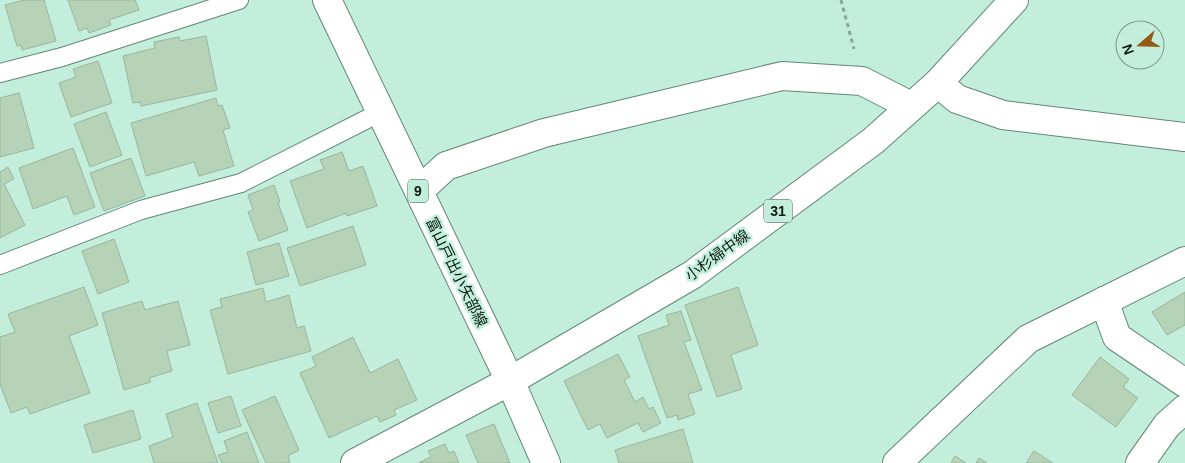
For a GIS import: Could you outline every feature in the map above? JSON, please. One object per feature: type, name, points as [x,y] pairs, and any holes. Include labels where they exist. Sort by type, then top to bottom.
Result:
[{"type":"street","name":"富山戸出小矢部線","points":[[327,0],[510,381],[546,463]]},
{"type":"street","name":"小杉婦中線","points":[[355,463],[510,381],[692,275],[873,141],[938,83],[1014,0]]},
{"type":"street","points":[[419,191],[446,166],[544,133],[782,76],[862,81],[911,106]]},
{"type":"street","points":[[938,83],[957,98],[1003,115],[1185,137]]},
{"type":"street","points":[[897,463],[1028,339],[1185,261]]},
{"type":"street","points":[[1104,302],[1117,337],[1185,383]]},
{"type":"street","points":[[1140,463],[1167,425],[1185,409]]},
{"type":"lane","points":[[0,74],[62,57],[238,0]]},
{"type":"lane","points":[[0,265],[141,210],[241,183],[381,112]]},
{"type":"building","points":[[24,0],[44,0],[56,41],[22,50],[21,45],[17,46],[5,5]]},
{"type":"building","points":[[68,0],[135,0],[139,10],[109,20],[111,25],[89,33],[87,28],[79,31]]},
{"type":"building","points":[[206,36],[217,90],[141,106],[140,102],[133,103],[123,56],[155,48],[154,42],[179,37],[180,41]]},
{"type":"building","points":[[98,61],[112,103],[71,117],[59,83],[76,77],[73,69]]},
{"type":"building","points":[[19,93],[34,148],[0,157],[0,98]]},
{"type":"building","points":[[216,98],[218,106],[222,105],[230,128],[223,130],[234,166],[199,176],[194,162],[146,176],[131,123]]},
{"type":"building","points":[[106,112],[122,155],[90,167],[74,124]]},
{"type":"building","points":[[73,148],[95,207],[74,215],[67,196],[33,209],[19,168]]},
{"type":"building","points":[[342,152],[349,171],[363,166],[377,206],[347,216],[346,213],[307,228],[290,181],[324,169],[320,160]]},
{"type":"building","points":[[131,158],[145,196],[104,211],[90,173]]},
{"type":"building","points":[[8,167],[14,179],[4,184],[25,225],[0,238],[0,172]]},
{"type":"building","points":[[274,185],[280,202],[278,203],[288,230],[259,241],[248,212],[253,210],[248,195]]},
{"type":"building","points":[[353,226],[366,265],[300,286],[287,248]]},
{"type":"building","points":[[114,239],[129,282],[98,294],[82,251]]},
{"type":"building","points":[[279,243],[289,276],[256,285],[247,252]]},
{"type":"building","points":[[84,287],[98,325],[69,336],[90,393],[30,414],[27,407],[11,413],[0,384],[0,337],[15,332],[8,314]]},
{"type":"building","points":[[738,287],[758,345],[731,355],[742,389],[717,397],[685,305]]},
{"type":"building","points":[[263,288],[266,302],[289,295],[297,328],[304,326],[311,351],[228,374],[210,310],[222,307],[220,299]]},
{"type":"building","points":[[1185,292],[1185,325],[1167,335],[1152,312]]},
{"type":"building","points":[[142,301],[145,310],[178,301],[190,345],[167,351],[172,371],[149,378],[151,382],[124,390],[102,313]]},
{"type":"building","points":[[681,311],[691,340],[684,342],[702,390],[688,394],[695,414],[678,420],[677,415],[667,418],[638,336],[669,325],[666,315]]},
{"type":"building","points":[[353,337],[370,373],[398,359],[417,400],[394,410],[396,415],[380,422],[377,416],[329,438],[300,373],[316,366],[312,357]]},
{"type":"building","points":[[618,354],[630,377],[624,380],[635,402],[643,397],[649,409],[653,407],[661,423],[643,432],[638,423],[607,438],[600,424],[588,430],[564,381]]},
{"type":"building","points":[[1100,357],[1129,379],[1123,387],[1138,398],[1116,427],[1072,395]]},
{"type":"building","points":[[231,396],[241,426],[218,433],[208,403]]},
{"type":"building","points":[[275,396],[299,450],[288,456],[290,462],[288,463],[266,463],[242,410]]},
{"type":"building","points":[[197,403],[218,463],[154,463],[149,446],[173,437],[166,414]]},
{"type":"building","points":[[133,410],[141,439],[93,453],[84,425]]},
{"type":"building","points":[[494,424],[510,463],[478,463],[466,435]]},
{"type":"building","points":[[683,429],[693,463],[619,463],[615,450]]},
{"type":"building","points":[[247,432],[259,463],[222,463],[218,455],[228,452],[224,441]]},
{"type":"building","points":[[445,444],[449,453],[454,451],[459,463],[418,463],[431,457],[428,451]]},
{"type":"building","points":[[1034,451],[1053,463],[1026,463]]},
{"type":"building","points":[[955,456],[966,463],[951,463]]},
{"type":"building","points":[[979,458],[987,463],[976,463]]}]
